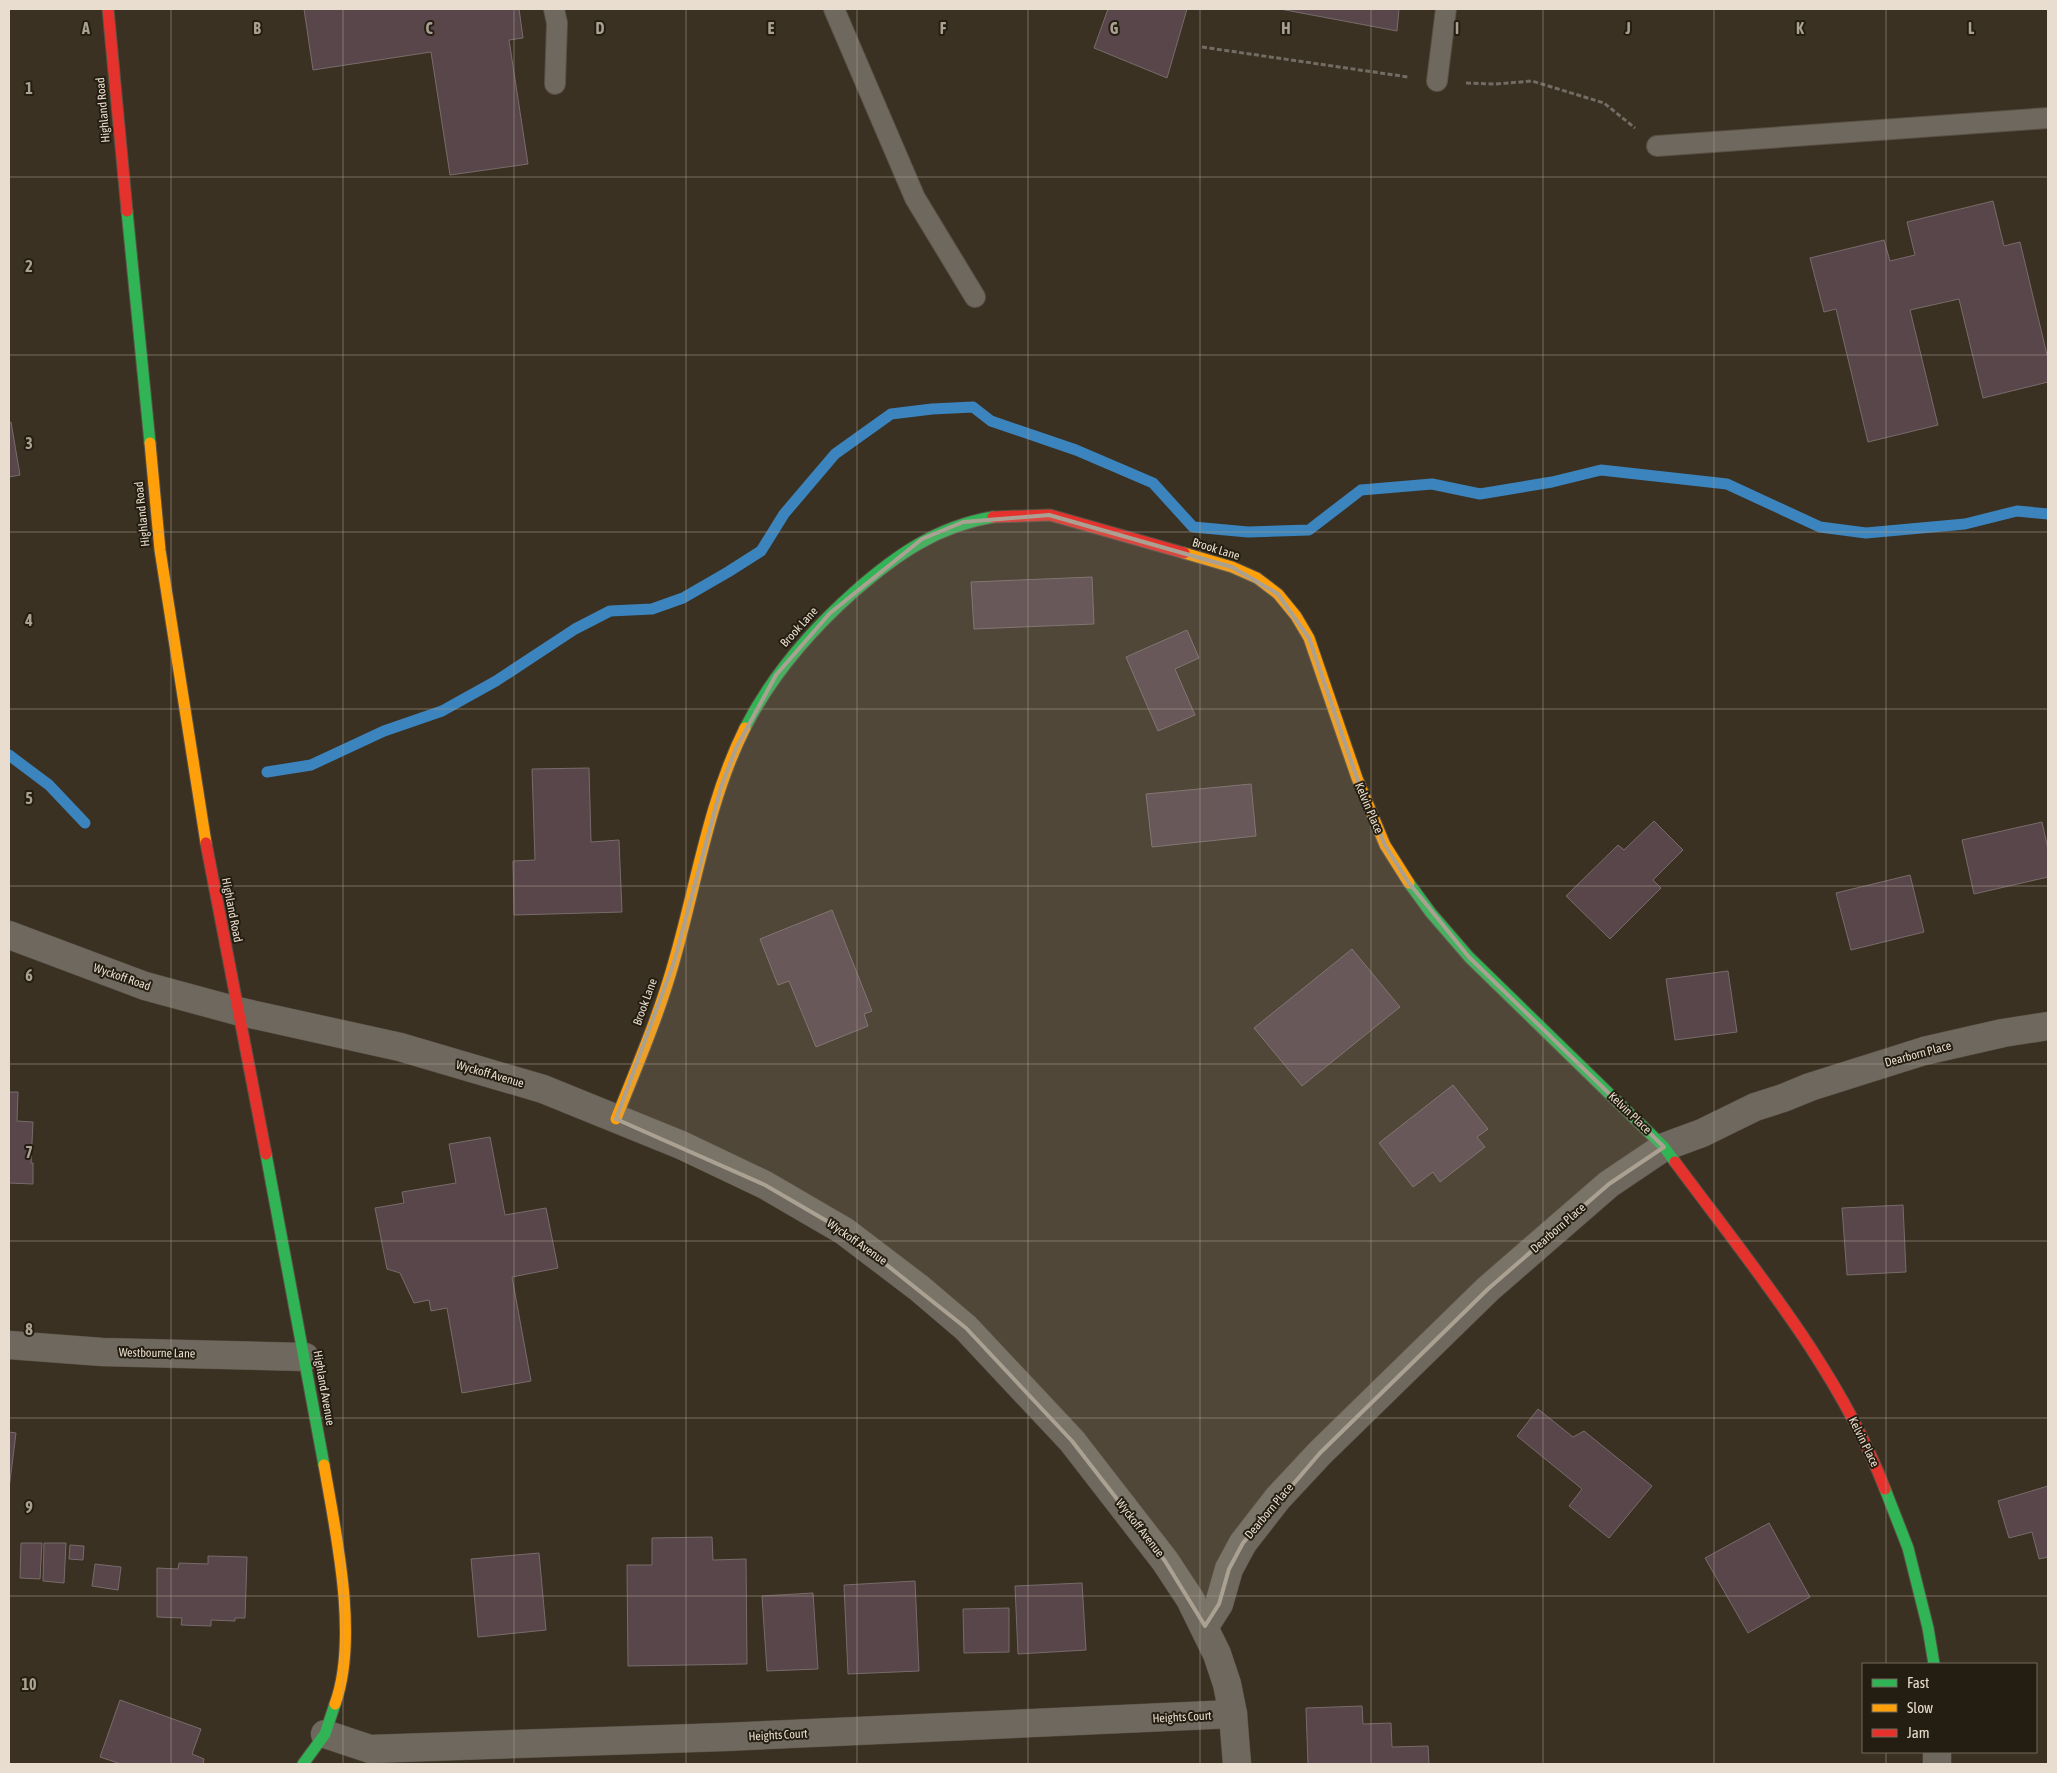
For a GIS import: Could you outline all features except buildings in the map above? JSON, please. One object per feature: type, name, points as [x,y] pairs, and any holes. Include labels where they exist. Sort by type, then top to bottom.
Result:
[{"type":"street","name":"Highland Road","points":[[108,9],[160,550],[202,821],[237,1011]]},
{"type":"street","name":"Brook Lane","points":[[616,1118],[674,962],[721,787],[736,748],[754,711],[776,675],[802,641],[830,613],[887,564],[922,539],[963,522],[1005,516],[1049,515],[1232,567],[1257,578],[1278,594]]},
{"type":"street","name":"Kelvin Place","points":[[1278,594],[1296,616],[1310,638],[1357,778],[1385,845],[1409,883],[1431,913],[1469,957],[1664,1147],[1784,1309],[1843,1399],[1879,1473],[1908,1548],[1928,1628],[1934,1663]]},
{"type":"street","name":"Wyckoff Road","points":[[9,935],[145,986],[237,1011]]},
{"type":"street","name":"Wyckoff Avenue","points":[[237,1011],[400,1047],[543,1089],[681,1145],[765,1185],[844,1231],[919,1288],[960,1323],[1072,1440],[1165,1561],[1190,1599],[1205,1626],[1217,1654],[1227,1684],[1233,1714],[1237,1764]]},
{"type":"street","name":"Highland Avenue","points":[[237,1011],[305,1357],[337,1536],[345,1608],[344,1658],[338,1697],[325,1734],[303,1764]]},
{"type":"street","name":"Dearborn Place","points":[[1205,1626],[1219,1604],[1229,1569],[1243,1543],[1278,1498],[1320,1453],[1488,1289],[1608,1184],[1664,1147],[1702,1133],[1755,1107],[1783,1098],[1810,1086],[1924,1051],[2003,1033],[2048,1026]]},
{"type":"street","name":"Westbourne Lane","points":[[9,1345],[102,1352],[305,1357]]},
{"type":"street","name":"Heights Court","points":[[325,1734],[370,1749],[542,1754],[725,1737],[1233,1714]]},
{"type":"lane","points":[[554,9],[557,23],[554,84]]},
{"type":"lane","points":[[834,9],[915,198],[975,297]]},
{"type":"lane","points":[[1437,81],[1446,9]]},
{"type":"lane","points":[[1657,146],[2048,118]]},
{"type":"highlighted area","points":[[1049,515],[1232,567],[1278,594],[1309,638],[1357,778],[1385,845],[1409,883],[1469,957],[1664,1147],[1609,1184],[1488,1289],[1320,1453],[1243,1543],[1229,1569],[1219,1604],[1205,1626],[1165,1561],[1072,1441],[966,1328],[844,1231],[765,1185],[616,1119],[674,962],[721,787],[736,748],[776,675],[830,613],[922,539],[963,522]]},
{"type":"waterway","points":[[267,772],[311,765],[384,731],[442,711],[496,681],[575,629],[610,611],[652,609],[683,598],[761,551],[784,514],[835,454],[891,414],[973,407],[991,421],[1076,450],[1153,483],[1193,527],[1248,532],[1309,530],[1361,490],[1432,484],[1480,494],[1552,482],[1601,470],[1727,484],[1820,527],[1866,533],[1965,524],[2017,511],[2048,514]]},
{"type":"waterway","points":[[9,755],[49,785],[85,823]]},
{"type":"traffic: fast","points":[[127,211],[150,443]]},
{"type":"traffic: fast","points":[[745,728],[767,690],[793,655],[822,623],[869,579],[901,555],[935,535],[953,527],[993,517]]},
{"type":"traffic: fast","points":[[1409,883],[1431,913],[1469,957],[1664,1147],[1675,1162]]},
{"type":"traffic: fast","points":[[266,1154],[324,1465]]},
{"type":"traffic: fast","points":[[1885,1489],[1908,1548],[1928,1628],[1934,1663]]},
{"type":"traffic: fast","points":[[303,1764],[325,1734],[335,1704]]},
{"type":"traffic: slow","points":[[150,443],[160,550],[206,843]]},
{"type":"traffic: slow","points":[[1184,553],[1232,567],[1257,578],[1278,594],[1296,616],[1309,638],[1357,778],[1385,845],[1409,883]]},
{"type":"traffic: slow","points":[[616,1119],[648,1039],[669,979],[713,812],[722,783],[745,728]]},
{"type":"traffic: slow","points":[[324,1465],[339,1554],[345,1618],[345,1649],[342,1678],[335,1704]]},
{"type":"traffic: jam","points":[[108,9],[127,211]]},
{"type":"traffic: jam","points":[[993,517],[1050,515],[1184,553]]},
{"type":"traffic: jam","points":[[206,843],[266,1154]]},
{"type":"traffic: jam","points":[[1675,1162],[1763,1279],[1818,1360],[1866,1444],[1885,1489]]}]
